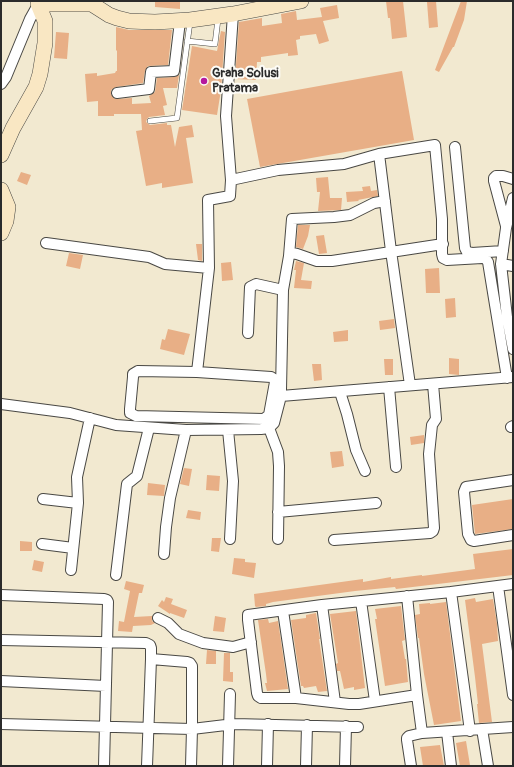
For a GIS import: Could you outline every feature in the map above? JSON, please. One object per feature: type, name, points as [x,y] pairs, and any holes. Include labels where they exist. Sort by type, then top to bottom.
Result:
[{"type":"street","points":[[39,2],[89,3],[110,15],[129,20],[155,22],[226,15],[301,1]]},
{"type":"street","points":[[1,84],[6,77],[30,19],[39,2]]},
{"type":"street","points":[[1,155],[13,128],[36,87],[40,74],[45,43],[45,21],[39,2]]},
{"type":"street","points":[[197,372],[209,268],[208,200],[230,196],[226,116],[226,15]]},
{"type":"street","points":[[117,94],[149,89],[151,72],[174,71],[185,20]]},
{"type":"street","points":[[230,180],[278,170],[344,164],[379,154],[435,145],[442,219],[443,258],[447,260],[485,258],[488,262],[510,377],[277,396]]},
{"type":"street","points":[[455,147],[465,248],[467,252],[472,253],[503,251]]},
{"type":"street","points":[[379,154],[390,251],[410,385]]},
{"type":"street","points":[[506,228],[494,181],[496,176],[503,176],[513,179]]},
{"type":"street","points":[[1,190],[8,207],[6,220],[1,233]]},
{"type":"street","points":[[513,198],[506,228],[501,264],[507,317],[513,349]]},
{"type":"street","points":[[1,404],[70,414],[116,425],[149,428],[228,430],[269,428],[274,423],[277,396],[283,290],[289,256],[292,219],[350,215],[374,203],[385,201]]},
{"type":"street","points":[[46,243],[149,257],[165,264],[209,268]]},
{"type":"street","points":[[289,256],[296,254],[317,261],[324,261],[443,244]]},
{"type":"street","points":[[501,264],[513,266]]},
{"type":"street","points":[[248,333],[250,287],[256,284],[283,290]]},
{"type":"street","points":[[136,372],[197,372],[272,377],[275,382],[277,396],[270,415],[264,419],[136,416],[130,413],[132,377],[136,372]]},
{"type":"street","points":[[334,540],[430,533],[433,531],[429,454],[432,425],[436,419],[433,384]]},
{"type":"street","points":[[389,387],[396,466]]},
{"type":"street","points":[[340,392],[356,450],[365,471]]},
{"type":"street","points":[[71,570],[78,503],[77,477],[90,418]]},
{"type":"street","points":[[116,575],[126,484],[137,476],[149,428]]},
{"type":"street","points":[[269,428],[278,452],[278,539]]},
{"type":"street","points":[[164,554],[170,498],[186,430]]},
{"type":"street","points":[[228,430],[233,480],[230,539]]},
{"type":"street","points":[[513,480],[466,487],[464,492],[468,534],[471,540],[474,541],[513,535]]},
{"type":"street","points":[[43,499],[78,503]]},
{"type":"street","points":[[278,512],[376,503]]},
{"type":"street","points":[[42,544],[73,548]]},
{"type":"street","points":[[417,694],[354,704],[296,698],[261,698],[258,696],[248,615],[322,605],[513,584]]},
{"type":"street","points":[[498,586],[513,695]]},
{"type":"street","points":[[451,592],[470,731]]},
{"type":"street","points":[[1,596],[104,599],[108,602],[104,766]]},
{"type":"street","points":[[407,596],[422,733]]},
{"type":"street","points":[[361,601],[375,701]]},
{"type":"street","points":[[322,605],[335,702]]},
{"type":"street","points":[[283,611],[296,698]]},
{"type":"street","points":[[158,618],[168,623],[179,634],[203,643],[234,647],[251,642]]},
{"type":"street","points":[[1,640],[146,643],[150,645],[151,659],[147,766]]},
{"type":"street","points":[[151,659],[187,662],[192,666],[191,766]]},
{"type":"street","points":[[1,681],[106,686]]},
{"type":"street","points":[[228,766],[230,694]]},
{"type":"street","points":[[1,724],[192,729],[229,724],[358,726]]},
{"type":"street","points":[[267,766],[268,724]]},
{"type":"street","points":[[306,766],[307,725]]},
{"type":"street","points":[[345,766],[346,726]]},
{"type":"street","points":[[411,766],[407,738],[409,736],[422,733],[513,727]]},
{"type":"street","points":[[482,729],[488,766]]},
{"type":"street","points":[[447,732],[451,766]]},
{"type":"lane","points":[[187,41],[215,44],[226,15]]},
{"type":"lane","points":[[150,120],[178,118],[187,41],[185,20]]},
{"type":"building","points":[[155,1],[180,1],[180,9],[155,7]]},
{"type":"building","points":[[386,1],[403,1],[407,37],[392,39],[390,18],[388,18]]},
{"type":"building","points":[[436,1],[438,27],[429,28],[427,2]]},
{"type":"building","points":[[461,1],[467,1],[464,20],[454,47],[439,72],[435,70]]},
{"type":"building","points":[[337,5],[339,18],[323,21],[329,41],[319,44],[316,34],[300,36],[300,39],[296,40],[298,55],[288,56],[288,53],[261,57],[261,62],[257,62],[256,80],[235,79],[239,22],[262,18],[262,26],[282,23],[281,14],[296,11],[297,20],[322,17],[320,8]]},
{"type":"building","points":[[116,27],[129,30],[172,30],[168,65],[148,66],[145,71],[143,83],[116,87],[111,90],[111,94],[115,99],[132,98],[132,104],[151,103],[149,96],[155,92],[157,78],[174,77],[179,75],[177,88],[163,88],[167,105],[163,106],[165,115],[149,117],[146,122],[150,125],[167,123],[167,125],[171,125],[175,147],[179,127],[192,125],[194,137],[186,138],[193,183],[162,188],[162,183],[146,186],[136,131],[142,130],[141,114],[114,114],[114,116],[98,116],[98,101],[87,102],[85,74],[97,73],[97,76],[115,73],[117,71]]},
{"type":"building","name":"Graha Solusi Pratama","points":[[221,31],[225,32],[221,90],[217,115],[182,110],[192,46],[217,51]]},
{"type":"building","points":[[56,32],[69,33],[67,59],[54,58]]},
{"type":"building","points":[[402,71],[414,140],[260,167],[247,99]]},
{"type":"building","points":[[21,172],[31,175],[27,185],[17,181]]},
{"type":"building","points":[[328,177],[330,198],[342,198],[341,210],[318,211],[320,192],[317,192],[316,178]]},
{"type":"building","points":[[370,186],[371,191],[377,190],[378,196],[358,200],[359,201],[347,202],[346,192],[363,191],[362,187]]},
{"type":"building","points":[[298,225],[310,225],[303,249],[296,247]]},
{"type":"building","points":[[324,235],[327,253],[319,254],[316,236]]},
{"type":"building","points":[[196,244],[202,244],[202,261],[198,260]]},
{"type":"building","points":[[69,253],[83,255],[80,269],[66,266]]},
{"type":"building","points":[[296,261],[304,263],[301,280],[312,281],[311,289],[294,288],[296,270],[294,270]]},
{"type":"building","points":[[231,262],[233,280],[222,281],[221,263]]},
{"type":"building","points":[[439,268],[440,293],[426,293],[425,269]]},
{"type":"building","points":[[455,298],[456,317],[446,318],[445,299]]},
{"type":"building","points":[[394,319],[395,328],[380,330],[379,321]]},
{"type":"building","points":[[168,329],[190,334],[184,355],[160,349],[162,339],[165,340]]},
{"type":"building","points":[[348,330],[348,341],[334,342],[333,332]]},
{"type":"building","points":[[449,358],[459,359],[459,375],[449,374]]},
{"type":"building","points":[[384,359],[393,359],[393,375],[385,375]]},
{"type":"building","points":[[312,364],[321,364],[322,380],[314,381]]},
{"type":"building","points":[[424,435],[424,443],[411,445],[410,437]]},
{"type":"building","points":[[342,451],[344,466],[332,468],[330,452]]},
{"type":"building","points":[[184,468],[192,469],[189,486],[180,484]]},
{"type":"building","points":[[207,475],[220,476],[219,491],[206,490]]},
{"type":"building","points":[[148,483],[165,485],[164,496],[147,495]]},
{"type":"building","points":[[513,499],[513,529],[475,534],[472,505]]},
{"type":"building","points":[[188,510],[201,512],[200,520],[186,518]]},
{"type":"building","points":[[212,538],[221,538],[219,552],[211,551]]},
{"type":"building","points":[[20,541],[32,542],[32,551],[20,551]]},
{"type":"building","points":[[513,549],[513,575],[396,589],[395,587],[355,591],[273,602],[266,604],[266,606],[255,606],[254,594],[363,579],[363,582],[391,577],[391,579],[475,569],[473,554]]},
{"type":"building","points":[[234,558],[245,559],[245,562],[256,563],[254,578],[232,574]]},
{"type":"building","points":[[34,560],[44,562],[42,572],[32,570]]},
{"type":"building","points":[[126,581],[144,585],[142,593],[139,593],[134,617],[152,616],[152,621],[155,623],[151,625],[133,626],[132,632],[118,631],[119,621],[124,622],[130,591],[124,589]]},
{"type":"building","points":[[166,597],[173,599],[171,604],[187,610],[184,618],[170,614],[158,606],[162,600],[164,602]]},
{"type":"building","points":[[475,598],[476,602],[493,599],[497,624],[498,641],[482,644],[492,722],[479,723],[475,677],[465,600]]},
{"type":"building","points":[[446,602],[461,721],[434,725],[415,615],[420,614],[419,604]]},
{"type":"building","points":[[401,606],[405,640],[402,641],[406,659],[408,682],[385,686],[375,619],[377,619],[375,609]]},
{"type":"building","points":[[356,611],[365,688],[354,690],[354,687],[344,689],[340,671],[337,671],[336,664],[338,663],[330,614]]},
{"type":"building","points":[[316,613],[327,691],[318,692],[316,686],[304,688],[301,686],[291,620],[306,618],[306,615]]},
{"type":"building","points":[[215,616],[226,618],[224,632],[213,631]]},
{"type":"building","points":[[268,619],[269,623],[278,621],[288,689],[267,691],[258,620]]},
{"type":"building","points":[[207,650],[216,651],[216,664],[206,664]]},
{"type":"building","points":[[224,653],[230,653],[230,672],[233,672],[233,682],[223,681]]},
{"type":"building","points":[[466,741],[470,765],[460,766],[456,743]]},
{"type":"building","points":[[440,745],[444,766],[423,766],[420,747]]},
{"type":"place","name":"Graha Solusi Pratama","points":[[204,81]]}]
